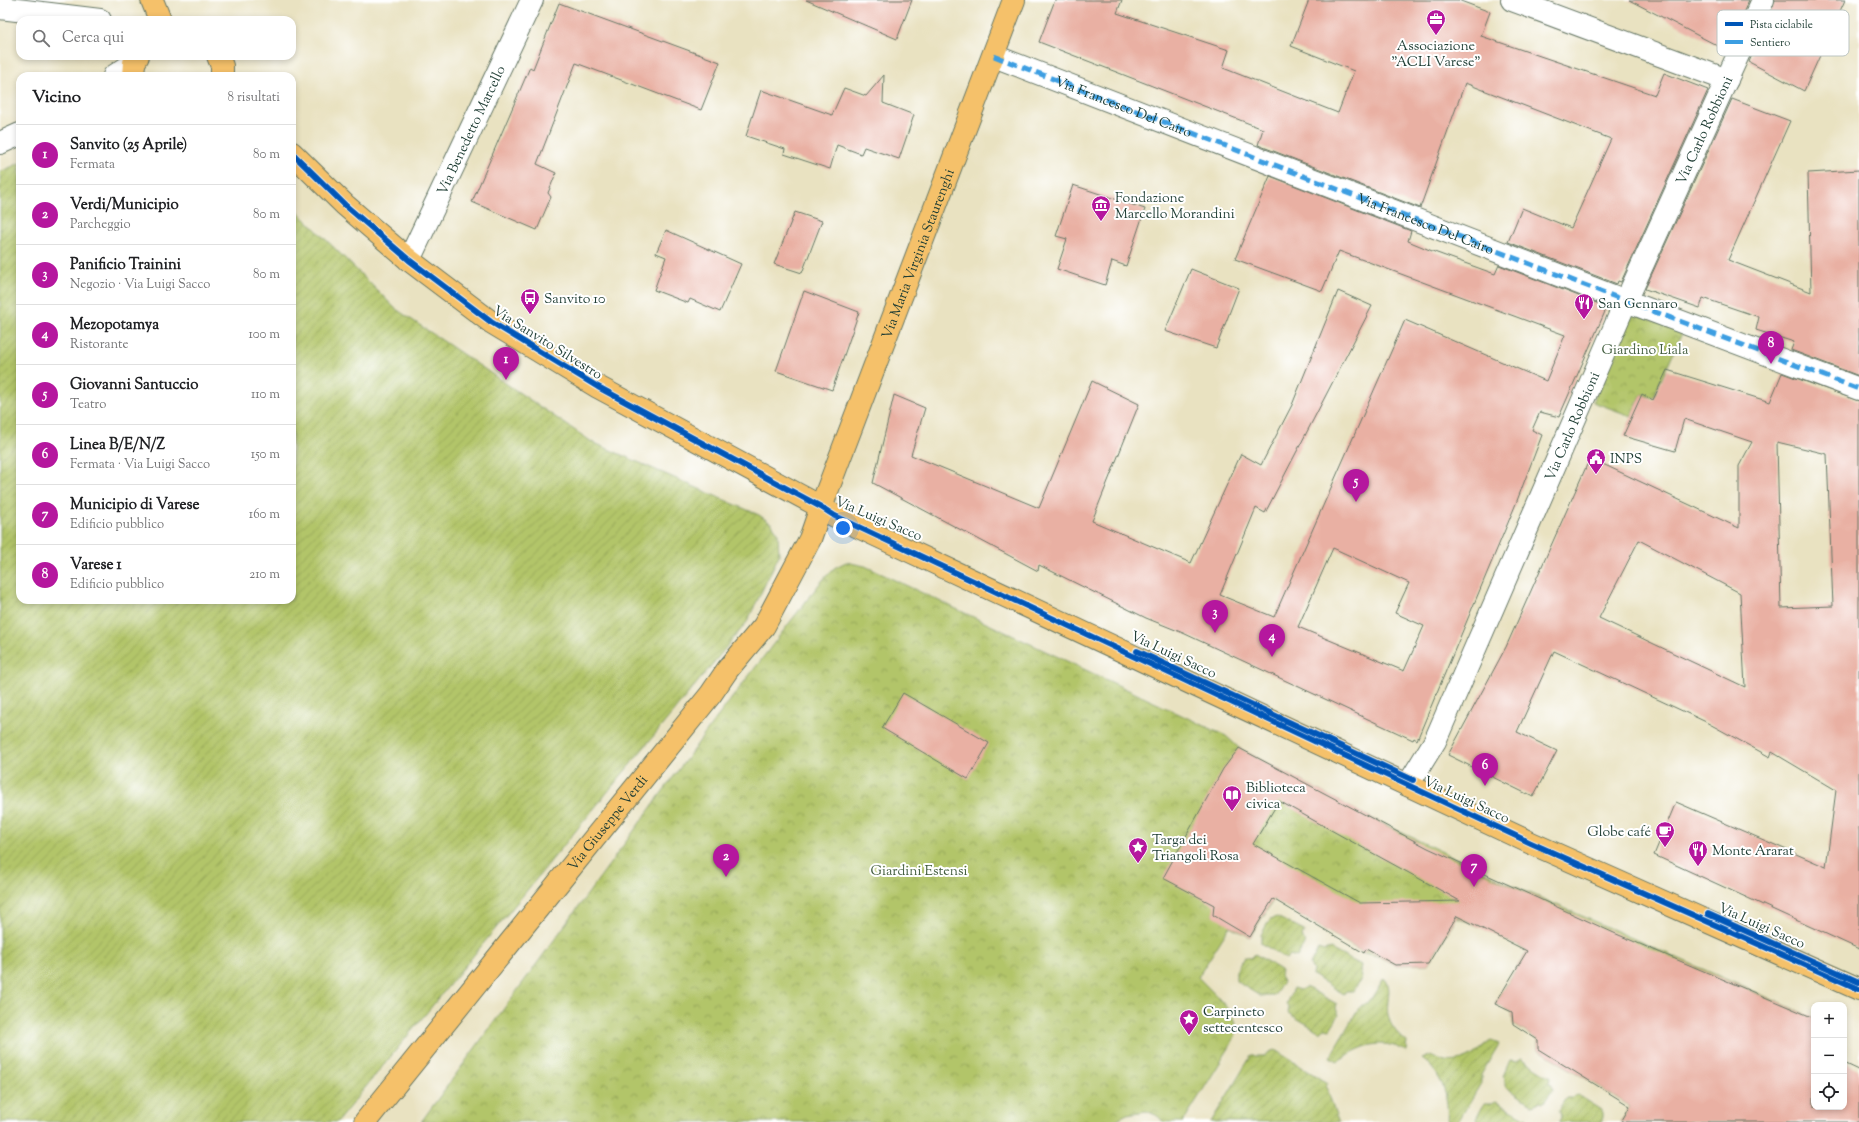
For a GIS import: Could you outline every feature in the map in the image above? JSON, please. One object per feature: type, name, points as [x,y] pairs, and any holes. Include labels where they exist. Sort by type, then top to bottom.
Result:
[{"type":"main road","points":[[152,0],[158,16]]},
{"type":"main road","name":"Via Maria Virginia Staurenghi","points":[[821,506],[994,56],[1014,0]]},
{"type":"main road","name":"Via Sanvito Silvestro","points":[[296,157],[345,205],[409,260],[491,322],[598,387],[821,506]]},
{"type":"main road","name":"Via Luigi Sacco","points":[[821,506],[842,519],[1410,782],[1859,982]]},
{"type":"main road","name":"Via Giuseppe Verdi","points":[[365,1122],[711,694],[728,669],[764,626],[810,539],[821,506]]},
{"type":"main road","name":"Via Luigi Sacco","points":[[1410,782],[1531,843],[1859,989]]},
{"type":"street","name":"Via Benedetto Marcello","points":[[409,260],[532,0]]},
{"type":"street","points":[[1512,0],[1727,80]]},
{"type":"street","name":"Via Carlo Robbioni","points":[[1758,10],[1763,0]]},
{"type":"street","points":[[0,8],[67,16]]},
{"type":"street","name":"Via Francesco Del Cairo","points":[[994,56],[1626,302],[1859,389]]},
{"type":"street","name":"Via Carlo Robbioni","points":[[1410,782],[1435,740],[1626,302],[1738,56]]},
{"type":"street","points":[[122,72],[135,65]]},
{"type":"street","points":[[0,143],[16,136]]},
{"type":"green space","points":[[16,165],[16,604],[296,604],[296,210],[396,309],[592,442],[759,515],[772,524],[778,534],[779,555],[747,622],[337,1122],[0,1122],[0,172]]},
{"type":"green space","name":"Giardino Liala","points":[[1632,313],[1683,331],[1653,398],[1642,394],[1631,416],[1593,402]]},
{"type":"green space","name":"Giardini Estensi","points":[[846,562],[865,566],[1226,736],[1239,748],[1361,813],[1509,884],[1805,1014],[1751,1122],[1621,1122],[1630,1106],[1538,1049],[1538,1040],[1513,1024],[1512,1012],[1495,1004],[1527,951],[1487,930],[1457,917],[1428,964],[1395,965],[1378,956],[1364,953],[1274,899],[1250,937],[1230,926],[1198,977],[1227,1008],[1235,1021],[1237,1030],[1229,1048],[1183,1122],[1165,1122],[1156,1115],[1146,1111],[1127,1114],[1112,1122],[421,1122],[712,724],[820,583],[834,568]]},
{"type":"green space","points":[[1277,917],[1304,931],[1302,937],[1305,943],[1297,957],[1290,955],[1286,959],[1261,943],[1261,935],[1270,919]]},
{"type":"green space","points":[[1318,949],[1324,951],[1330,949],[1361,965],[1360,971],[1362,977],[1354,991],[1346,991],[1344,994],[1312,975],[1313,970],[1310,965]]},
{"type":"green space","points":[[1255,954],[1281,970],[1280,976],[1283,982],[1274,996],[1260,996],[1236,981],[1236,971],[1244,957],[1251,958]]},
{"type":"green space","points":[[1384,978],[1388,984],[1389,990],[1388,1013],[1390,1022],[1396,1032],[1407,1042],[1406,1051],[1397,1047],[1379,1044],[1371,1045],[1355,1051],[1338,1061],[1330,1057],[1358,1009],[1362,1005],[1368,1004]]},
{"type":"green space","points":[[1306,987],[1337,1004],[1336,1009],[1339,1015],[1330,1029],[1325,1028],[1320,1032],[1288,1013],[1289,1008],[1286,1004],[1293,988],[1300,990]]},
{"type":"green space","points":[[1491,1041],[1499,1044],[1481,1075],[1481,1083],[1458,1122],[1447,1122],[1446,1095],[1440,1079],[1422,1059],[1432,1055],[1441,1060],[1452,1062],[1462,1060],[1471,1056]]},
{"type":"green space","points":[[1275,1050],[1327,1083],[1325,1086],[1339,1122],[1211,1122],[1251,1056],[1265,1056]]},
{"type":"green space","points":[[1521,1058],[1551,1077],[1549,1082],[1553,1090],[1543,1103],[1540,1102],[1532,1105],[1505,1086],[1505,1078],[1503,1076],[1510,1060],[1517,1061]]},
{"type":"green space","points":[[1578,1095],[1602,1110],[1602,1122],[1559,1122],[1561,1115],[1558,1110],[1566,1098],[1573,1098]]},
{"type":"green space","points":[[1496,1101],[1527,1118],[1526,1122],[1478,1122],[1476,1119],[1484,1104],[1490,1104]]},
{"type":"building","points":[[806,0],[912,0],[897,39]]},
{"type":"building","points":[[1055,0],[1122,0],[1117,13],[1229,50],[1223,68],[1338,113],[1354,71],[1291,46],[1309,0],[1458,0],[1490,12],[1481,36],[1655,95],[1664,73],[1708,90],[1621,282],[1618,281],[1617,284],[1508,242],[1522,208],[1571,228],[1611,139],[1465,83],[1420,208],[1258,145],[1263,129],[1039,42]]},
{"type":"building","points":[[1629,0],[1749,0],[1744,10],[1717,10],[1717,45]]},
{"type":"building","points":[[1775,0],[1845,0],[1840,10],[1771,10]]},
{"type":"building","points":[[559,3],[720,62],[701,110],[576,63],[537,164],[556,173],[548,193],[551,197],[537,230],[472,202],[530,67],[533,69]]},
{"type":"building","points":[[1752,56],[1820,56],[1804,91],[1749,62]]},
{"type":"building","points":[[884,75],[883,103],[914,115],[899,159],[864,147],[861,154],[837,145],[830,169],[784,154],[785,149],[746,136],[761,90],[832,115],[844,88],[866,96]]},
{"type":"building","points":[[1732,99],[1790,121],[1728,260],[1811,292],[1808,173],[1859,170],[1859,376],[1791,350],[1794,342],[1756,330],[1759,317],[1703,298],[1700,308],[1645,289]]},
{"type":"building","points":[[1270,176],[1411,231],[1408,241],[1437,253],[1495,274],[1499,265],[1607,307],[1559,417],[1540,412],[1532,430],[1542,435],[1515,506],[1417,740],[1414,738],[1413,740],[1183,633],[1146,618],[1039,565],[1038,571],[873,483],[894,395],[925,408],[911,455],[1039,508],[1092,381],[1139,404],[1092,521],[1191,563],[1241,454],[1261,465],[1292,405],[1338,291],[1372,306],[1265,513],[1256,508],[1220,595],[1274,617],[1405,320],[1546,381],[1565,335],[1339,251],[1322,291],[1235,259]],"holes":[[[1333,548],[1409,583],[1395,613],[1424,626],[1404,671],[1298,627]]]},
{"type":"building","name":"Fondazione Marcello Morandini","points":[[1073,185],[1145,209],[1126,266],[1112,261],[1105,285],[1057,269],[1067,239],[1056,236]]},
{"type":"building","points":[[795,212],[822,221],[802,273],[774,264]]},
{"type":"building","points":[[666,230],[741,264],[720,312],[690,299],[688,303],[654,290],[666,257],[656,253]]},
{"type":"building","points":[[1191,269],[1239,288],[1216,348],[1165,331]]},
{"type":"building","points":[[804,291],[859,312],[832,390],[776,371]]},
{"type":"building","points":[[1667,370],[1770,402],[1782,373],[1859,401],[1859,949],[1654,855],[1676,802],[1826,867],[1836,790],[1772,752],[1770,757],[1704,721],[1554,651],[1517,732],[1557,751],[1533,797],[1448,755],[1506,647],[1590,458],[1739,528],[1739,466],[1752,442],[1684,419],[1675,451],[1623,436],[1642,394],[1653,400]],"holes":[[[1777,442],[1827,454],[1833,606],[1781,608]],[[1639,540],[1740,593],[1745,687],[1599,618]]]},
{"type":"building","points":[[903,693],[989,743],[968,779],[882,728]]},
{"type":"building","points":[[1239,748],[1428,848],[1614,933],[1811,1017],[1811,1110],[1847,1110],[1847,1064],[1859,1070],[1859,1122],[1621,1122],[1630,1106],[1538,1049],[1538,1040],[1513,1024],[1512,1012],[1495,1004],[1527,951],[1457,916],[1428,964],[1395,965],[1366,949],[1364,953],[1273,899],[1250,937],[1213,915],[1214,905],[1163,878],[1223,769]],"holes":[[[1279,801],[1460,901],[1360,903],[1253,844]]]},
{"type":"marked path","points":[[994,56],[1605,293],[1859,389]]},
{"type":"cycle path","points":[[296,157],[345,205],[409,260],[491,322],[598,387],[821,507],[835,516],[1531,843],[1859,989]]},
{"type":"cycle path","points":[[1137,651],[1413,780]]},
{"type":"cycle path","points":[[1708,914],[1859,982]]},
{"type":"place","name":"Associazione \"ACLI Varese\"","points":[[1436,36]]},
{"type":"place","name":"Fondazione Marcello Morandini","points":[[1101,222]]},
{"type":"place","name":"Sanvito 10","points":[[530,315]]},
{"type":"place","name":"San Gennaro","points":[[1584,320]]},
{"type":"place","name":"Varese 1","points":[[1771,364]]},
{"type":"place","name":"Sanvito (25 Aprile)","points":[[506,380]]},
{"type":"place","name":"INPS","points":[[1596,475]]},
{"type":"place","name":"Giovanni Santuccio","points":[[1356,502]]},
{"type":"place","name":"Panificio Trainini","points":[[1215,633]]},
{"type":"place","name":"Mezopotamya","points":[[1272,657]]},
{"type":"place","name":"Linea B/E/N/Z","points":[[1485,786]]},
{"type":"place","name":"Biblioteca civica","points":[[1232,812]]},
{"type":"place","name":"Globe café","points":[[1665,848]]},
{"type":"place","name":"Targa dei Triangoli Rosa","points":[[1138,864]]},
{"type":"place","name":"Monte Ararat","points":[[1698,867]]},
{"type":"place","name":"Verdi/Municipio","points":[[726,877]]},
{"type":"place","name":"Municipio di Varese","points":[[1474,887]]},
{"type":"place","name":"Carpineto settecentesco","points":[[1189,1036]]}]
